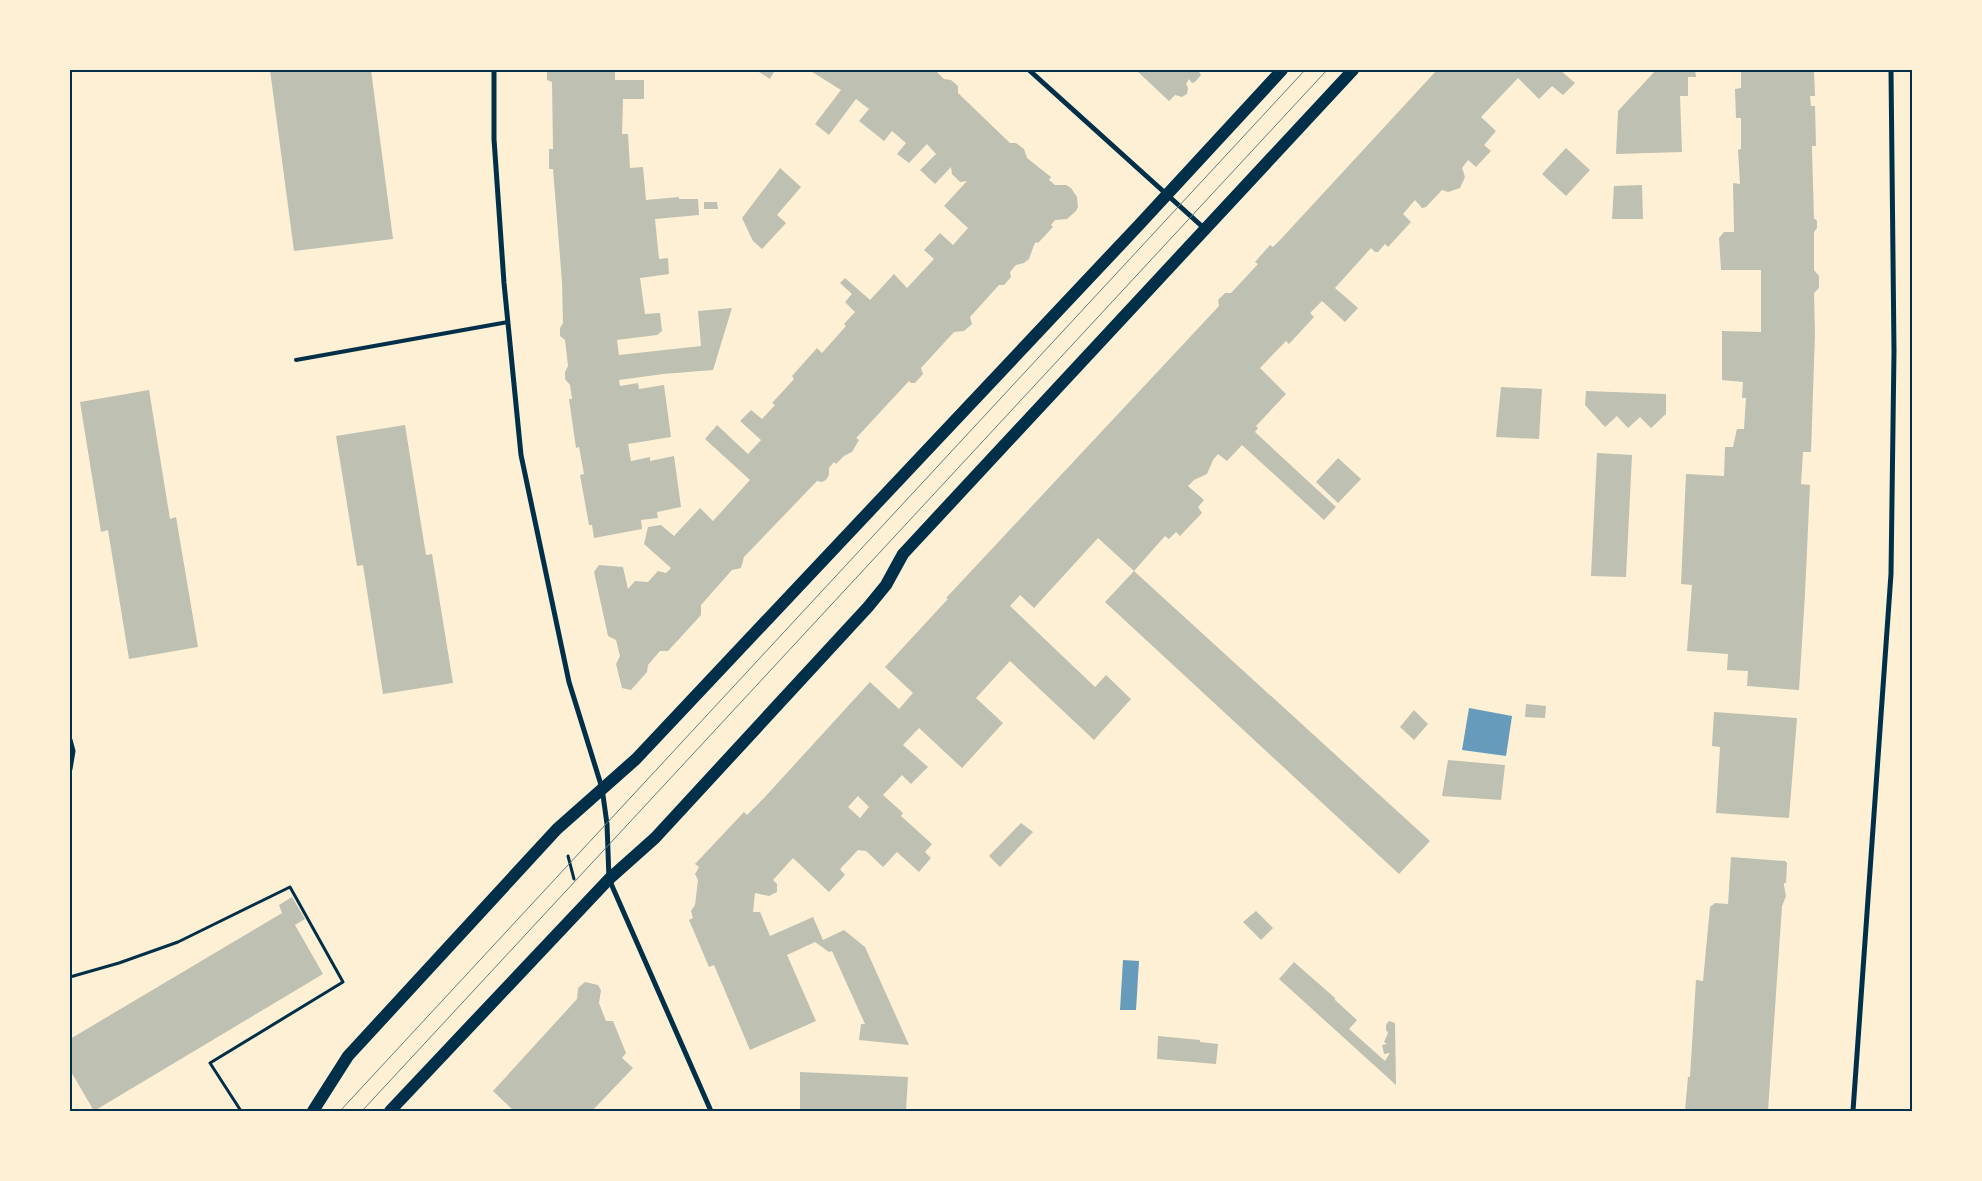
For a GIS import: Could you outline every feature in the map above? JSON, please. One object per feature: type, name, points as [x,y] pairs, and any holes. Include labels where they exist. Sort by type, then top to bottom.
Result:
[{"type":"main road","points":[[313,1111],[348,1056],[557,829],[642,752],[1167,195],[1282,70]]},
{"type":"main road","points":[[390,1111],[609,879],[655,838],[862,614],[886,585],[902,554],[1353,70]]},
{"type":"street","points":[[494,70],[494,139],[508,322],[521,455],[570,682],[602,788],[607,824],[609,879],[711,1111]]},
{"type":"street","points":[[1029,70],[1205,228]]},
{"type":"street","points":[[1853,1111],[1891,574],[1894,351],[1890,70]]},
{"type":"street","points":[[70,740],[73,751],[70,769]]},
{"type":"lane","points":[[296,360],[508,322]]},
{"type":"path","points":[[567,854],[581,908]]},
{"type":"path","points":[[70,977],[119,963],[178,942],[290,887],[343,982],[210,1063],[241,1111]]},
{"type":"water","points":[[1469,708],[1512,716],[1506,756],[1462,750]]},
{"type":"water","points":[[1123,960],[1139,961],[1136,1010],[1120,1010]]},
{"type":"building","points":[[270,70],[371,70],[393,239],[294,251]]},
{"type":"building","points":[[547,70],[615,70],[615,80],[644,80],[644,99],[623,99],[622,134],[628,134],[630,168],[643,167],[646,200],[679,197],[679,199],[698,199],[699,215],[655,219],[659,259],[668,258],[669,274],[640,278],[645,314],[660,313],[662,331],[657,335],[617,340],[619,355],[701,346],[698,311],[732,308],[713,370],[619,380],[620,386],[638,383],[639,389],[664,385],[671,437],[628,444],[631,461],[650,457],[650,461],[674,456],[681,507],[657,512],[658,518],[641,520],[642,529],[594,538],[592,525],[589,525],[580,475],[584,474],[579,447],[576,448],[569,399],[572,399],[570,385],[565,379],[565,372],[568,366],[565,340],[560,336],[560,328],[563,323],[562,282],[553,169],[549,169],[549,149],[553,149],[552,82],[547,80]]},
{"type":"building","points":[[756,70],[775,70],[770,79]]},
{"type":"building","points":[[809,70],[935,70],[944,79],[951,80],[958,86],[958,93],[1010,143],[1016,143],[1024,149],[1027,158],[1051,177],[1049,180],[1055,185],[1066,185],[1071,188],[1077,197],[1078,207],[1067,219],[1055,220],[1051,225],[1053,227],[1034,245],[1029,259],[1024,263],[1016,265],[1010,272],[1011,277],[1004,285],[999,285],[970,317],[972,324],[964,331],[954,332],[921,368],[923,374],[915,383],[909,381],[856,438],[859,440],[852,452],[844,456],[836,464],[834,462],[829,468],[829,475],[826,480],[822,482],[817,481],[744,557],[741,568],[732,570],[701,605],[701,615],[668,651],[660,651],[648,665],[647,672],[631,690],[622,688],[616,664],[620,656],[616,640],[608,636],[594,572],[599,565],[623,567],[628,589],[635,581],[648,582],[658,571],[666,573],[671,568],[644,544],[648,527],[661,525],[674,536],[700,508],[713,521],[750,480],[705,439],[717,425],[748,454],[761,440],[740,421],[751,410],[762,419],[775,405],[772,403],[794,379],[792,376],[817,348],[822,353],[846,326],[844,324],[855,312],[845,302],[852,294],[840,283],[845,278],[870,300],[894,274],[907,288],[934,259],[924,250],[940,233],[953,245],[968,228],[944,206],[967,181],[960,182],[952,174],[951,167],[935,184],[920,170],[936,154],[927,144],[909,163],[897,154],[906,143],[892,131],[884,141],[859,121],[869,109],[856,99],[829,135],[815,124],[841,90]]},
{"type":"building","points":[[1136,70],[1198,70],[1201,75],[1192,83],[1189,79],[1186,84],[1188,88],[1187,94],[1182,97],[1175,95],[1169,101]]},
{"type":"building","points":[[1437,70],[1560,70],[1575,83],[1563,95],[1552,86],[1539,99],[1518,78],[1481,117],[1496,131],[1484,145],[1491,151],[1476,167],[1468,160],[1462,168],[1465,177],[1460,188],[1448,192],[1442,190],[1426,207],[1422,208],[1415,200],[1403,214],[1411,222],[1388,247],[1385,244],[1378,252],[1371,248],[1335,288],[1358,308],[1345,322],[1322,301],[1310,313],[1314,317],[1289,344],[1286,341],[1260,368],[1286,394],[1256,426],[1258,428],[1255,432],[1336,507],[1324,520],[1242,445],[1227,461],[1218,454],[1207,474],[1194,480],[1188,486],[1204,500],[1198,507],[1202,513],[1180,536],[1176,532],[1169,539],[1165,536],[1134,571],[1098,538],[1034,608],[1020,595],[1010,606],[1095,687],[1106,675],[1131,699],[1094,740],[1010,661],[976,698],[1003,723],[962,768],[919,728],[903,745],[928,767],[911,784],[902,775],[883,795],[903,813],[901,816],[932,844],[925,852],[931,858],[919,872],[897,852],[883,867],[866,851],[858,850],[840,869],[845,875],[829,892],[793,858],[773,880],[777,884],[777,892],[769,896],[755,893],[753,912],[760,912],[770,936],[813,917],[823,940],[844,930],[865,947],[909,1045],[859,1040],[861,1024],[865,1024],[832,951],[829,952],[815,942],[787,955],[816,1021],[750,1050],[714,965],[709,967],[689,920],[693,918],[691,911],[695,905],[698,880],[695,874],[699,867],[695,864],[744,812],[747,815],[764,798],[870,682],[899,709],[913,693],[885,667],[948,599],[946,598],[1219,306],[1218,300],[1225,293],[1231,293],[1258,264],[1255,262],[1270,245],[1273,247]],"holes":[[[858,796],[869,807],[860,818],[848,807]]]},
{"type":"building","points":[[1656,70],[1695,70],[1696,77],[1688,77],[1688,96],[1680,96],[1682,152],[1616,154],[1618,111]]},
{"type":"building","points":[[1741,70],[1814,71],[1815,96],[1810,96],[1811,106],[1815,106],[1816,146],[1812,146],[1814,218],[1817,221],[1817,228],[1814,232],[1814,270],[1819,276],[1819,288],[1814,293],[1815,333],[1811,452],[1803,452],[1801,484],[1810,485],[1799,690],[1747,686],[1748,671],[1727,670],[1728,654],[1687,651],[1692,585],[1681,584],[1686,474],[1724,476],[1725,447],[1733,447],[1737,429],[1744,429],[1746,398],[1742,398],[1743,382],[1722,380],[1722,331],[1761,332],[1761,270],[1721,270],[1719,238],[1724,232],[1734,232],[1733,183],[1740,184],[1738,150],[1741,149],[1741,118],[1736,118],[1735,89],[1741,88]]},
{"type":"building","points":[[1566,148],[1590,170],[1566,196],[1542,174]]},
{"type":"building","points":[[780,168],[801,187],[777,215],[786,223],[762,249],[753,241],[742,218]]},
{"type":"building","points":[[1642,185],[1643,219],[1612,219],[1614,186]]},
{"type":"building","points":[[704,202],[717,202],[718,209],[704,209]]},
{"type":"building","points":[[1501,387],[1542,389],[1539,439],[1496,437]]},
{"type":"building","points":[[149,390],[170,519],[176,517],[198,647],[129,659],[108,530],[101,532],[80,402]]},
{"type":"building","points":[[1586,391],[1666,394],[1666,414],[1651,428],[1640,417],[1628,428],[1617,416],[1605,427],[1585,405]]},
{"type":"building","points":[[405,425],[426,555],[432,554],[453,683],[383,694],[363,565],[357,566],[336,436]]},
{"type":"building","points":[[1597,453],[1632,455],[1626,577],[1591,576]]},
{"type":"building","points":[[1338,458],[1361,479],[1338,503],[1316,482]]},
{"type":"building","points":[[1134,571],[1430,841],[1399,874],[1105,602]]},
{"type":"building","points":[[1526,704],[1546,706],[1545,718],[1525,717]]},
{"type":"building","points":[[1414,710],[1428,724],[1414,740],[1400,727]]},
{"type":"building","points":[[1714,712],[1797,718],[1789,818],[1716,813],[1720,747],[1712,746]]},
{"type":"building","points":[[1448,760],[1505,765],[1501,800],[1442,796]]},
{"type":"building","points":[[1021,823],[1033,832],[1000,867],[989,856]]},
{"type":"building","points":[[1731,857],[1785,861],[1787,863],[1786,883],[1784,883],[1786,896],[1782,906],[1768,1111],[1685,1111],[1688,1077],[1690,1077],[1696,980],[1703,981],[1710,907],[1715,903],[1728,904]]},
{"type":"building","points":[[292,897],[305,919],[295,925],[323,974],[94,1111],[70,1070],[70,1039],[282,913],[279,905]]},
{"type":"building","points":[[1256,911],[1273,928],[1261,940],[1243,922]]},
{"type":"building","points":[[1294,962],[1357,1020],[1349,1029],[1385,1061],[1390,1053],[1384,1054],[1382,1045],[1387,1044],[1384,1042],[1388,1033],[1386,1025],[1389,1021],[1395,1023],[1396,1085],[1279,979]]},
{"type":"building","points":[[585,982],[598,985],[601,990],[599,1003],[606,1021],[613,1021],[626,1053],[622,1058],[633,1068],[592,1111],[514,1111],[493,1091],[577,999],[578,988]]},
{"type":"building","points":[[1158,1036],[1200,1040],[1200,1042],[1218,1044],[1216,1064],[1157,1059]]},
{"type":"building","points":[[800,1072],[908,1077],[906,1111],[800,1111]]},
{"type":"tram line","points":[[340,1111],[1305,70]]},
{"type":"tram line","points":[[362,1111],[1327,70]]}]
